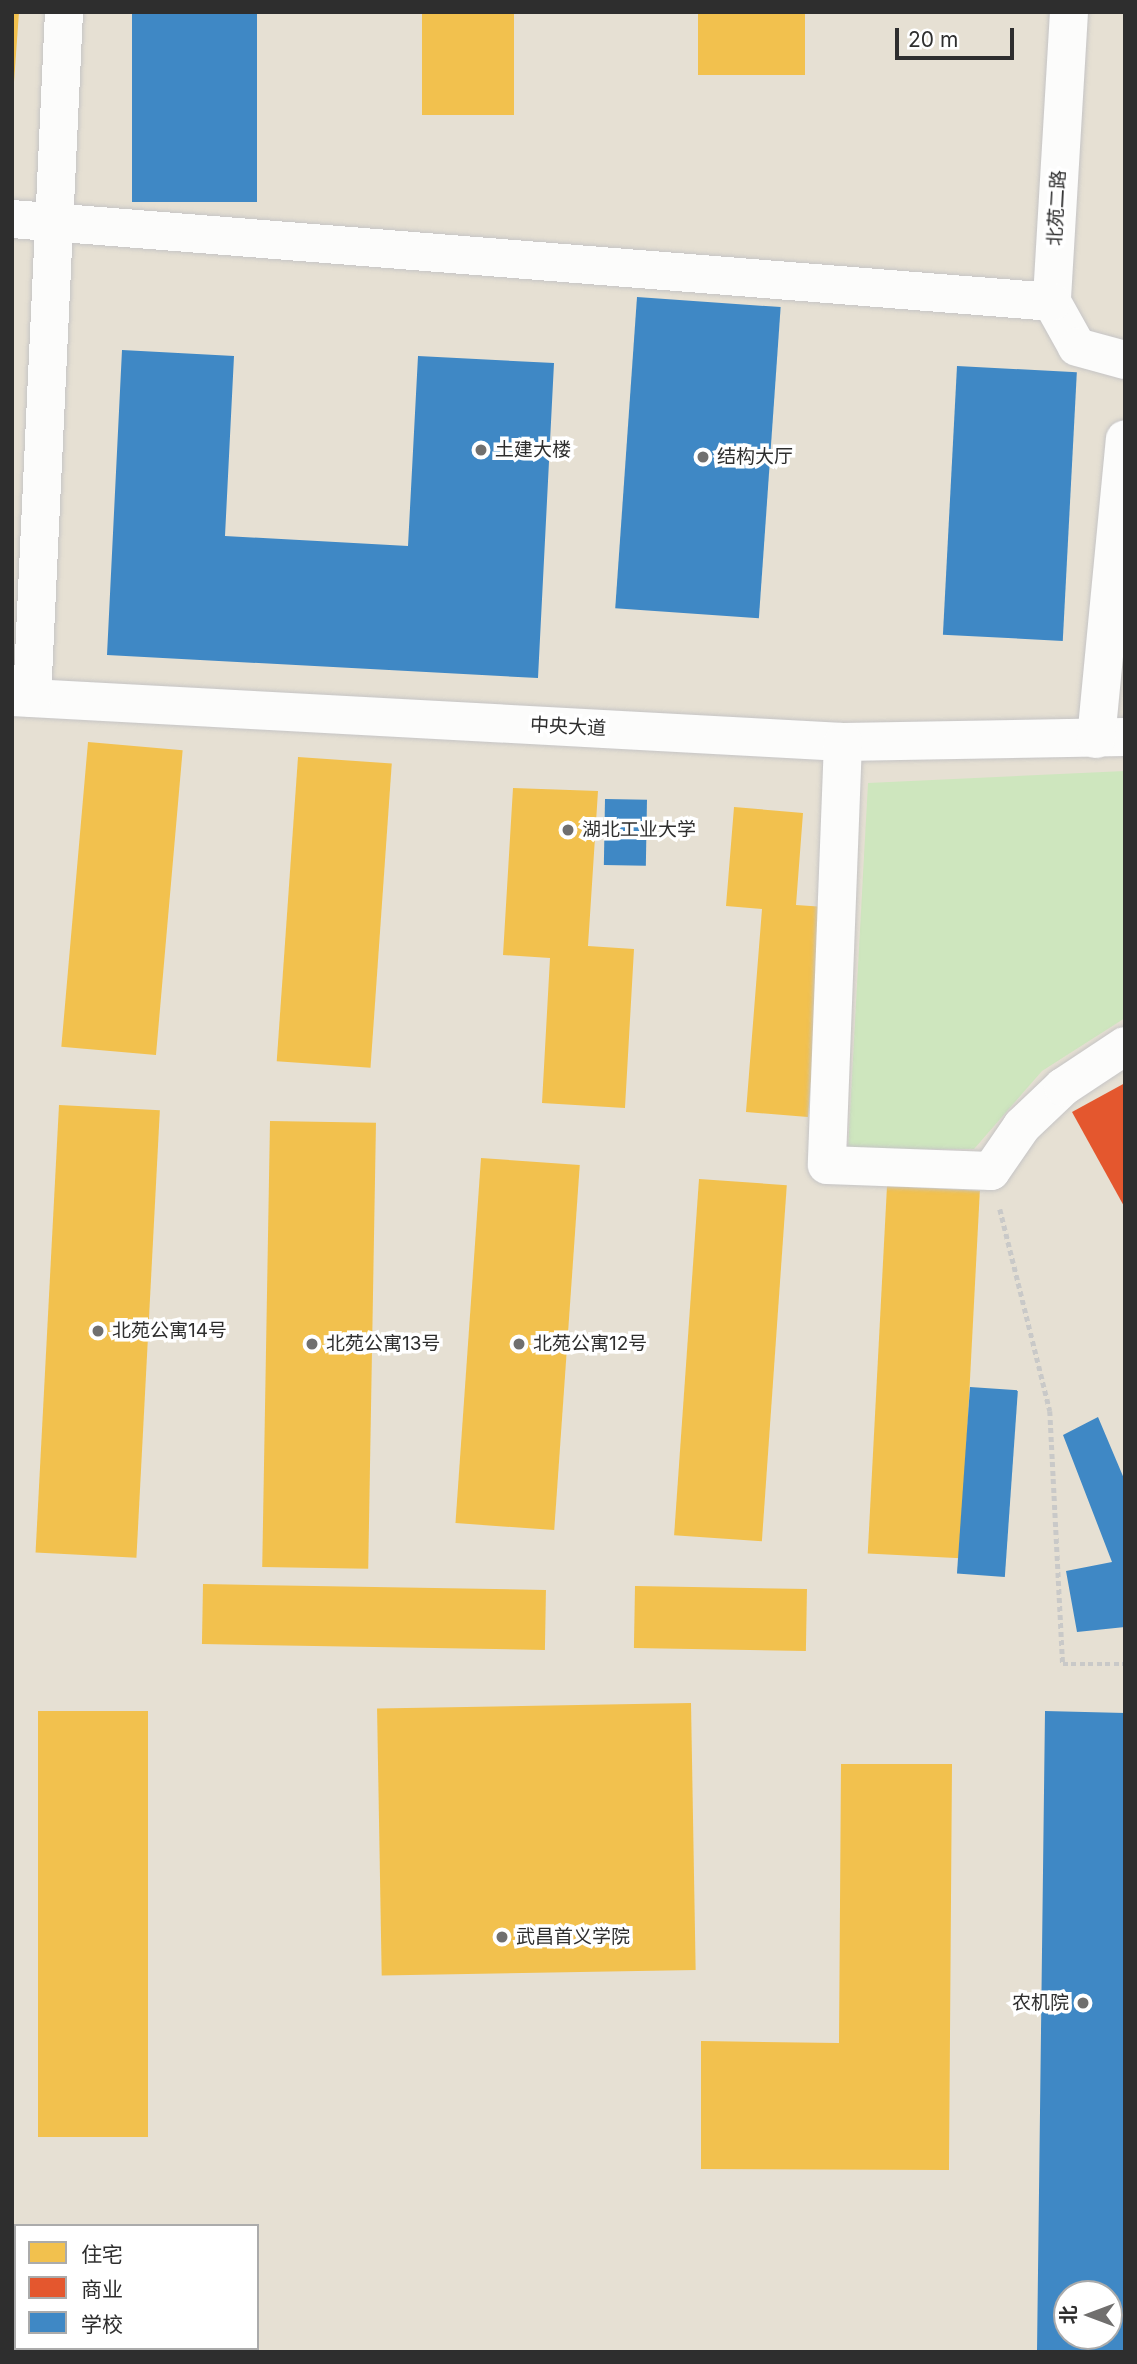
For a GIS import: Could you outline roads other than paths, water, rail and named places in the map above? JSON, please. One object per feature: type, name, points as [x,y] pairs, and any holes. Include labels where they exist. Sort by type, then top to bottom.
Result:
[{"type":"street","points":[[22,698],[64,12]]},
{"type":"street","name":"北苑二路","points":[[1052,302],[1069,12]]},
{"type":"street","points":[[12,219],[1052,302],[1077,347],[1125,360]]},
{"type":"street","points":[[1111,738],[1125,439]]},
{"type":"street","name":"中央大道","points":[[22,698],[843,742],[1111,738]]},
{"type":"street","points":[[843,742],[827,1165],[991,1171],[1022,1126],[1063,1087],[1125,1046]]},
{"type":"place","name":"土建大楼","points":[[481,450]]},
{"type":"place","name":"结构大厅","points":[[703,457]]},
{"type":"place","name":"湖北工业大学","points":[[568,830]]},
{"type":"place","name":"北苑公寓14号","points":[[98,1331]]},
{"type":"place","name":"北苑公寓13号","points":[[312,1344]]},
{"type":"place","name":"北苑公寓12号","points":[[519,1344]]},
{"type":"place","name":"武昌首义学院","points":[[502,1937]]},
{"type":"place","name":"农机院","points":[[1083,2003]]}]
